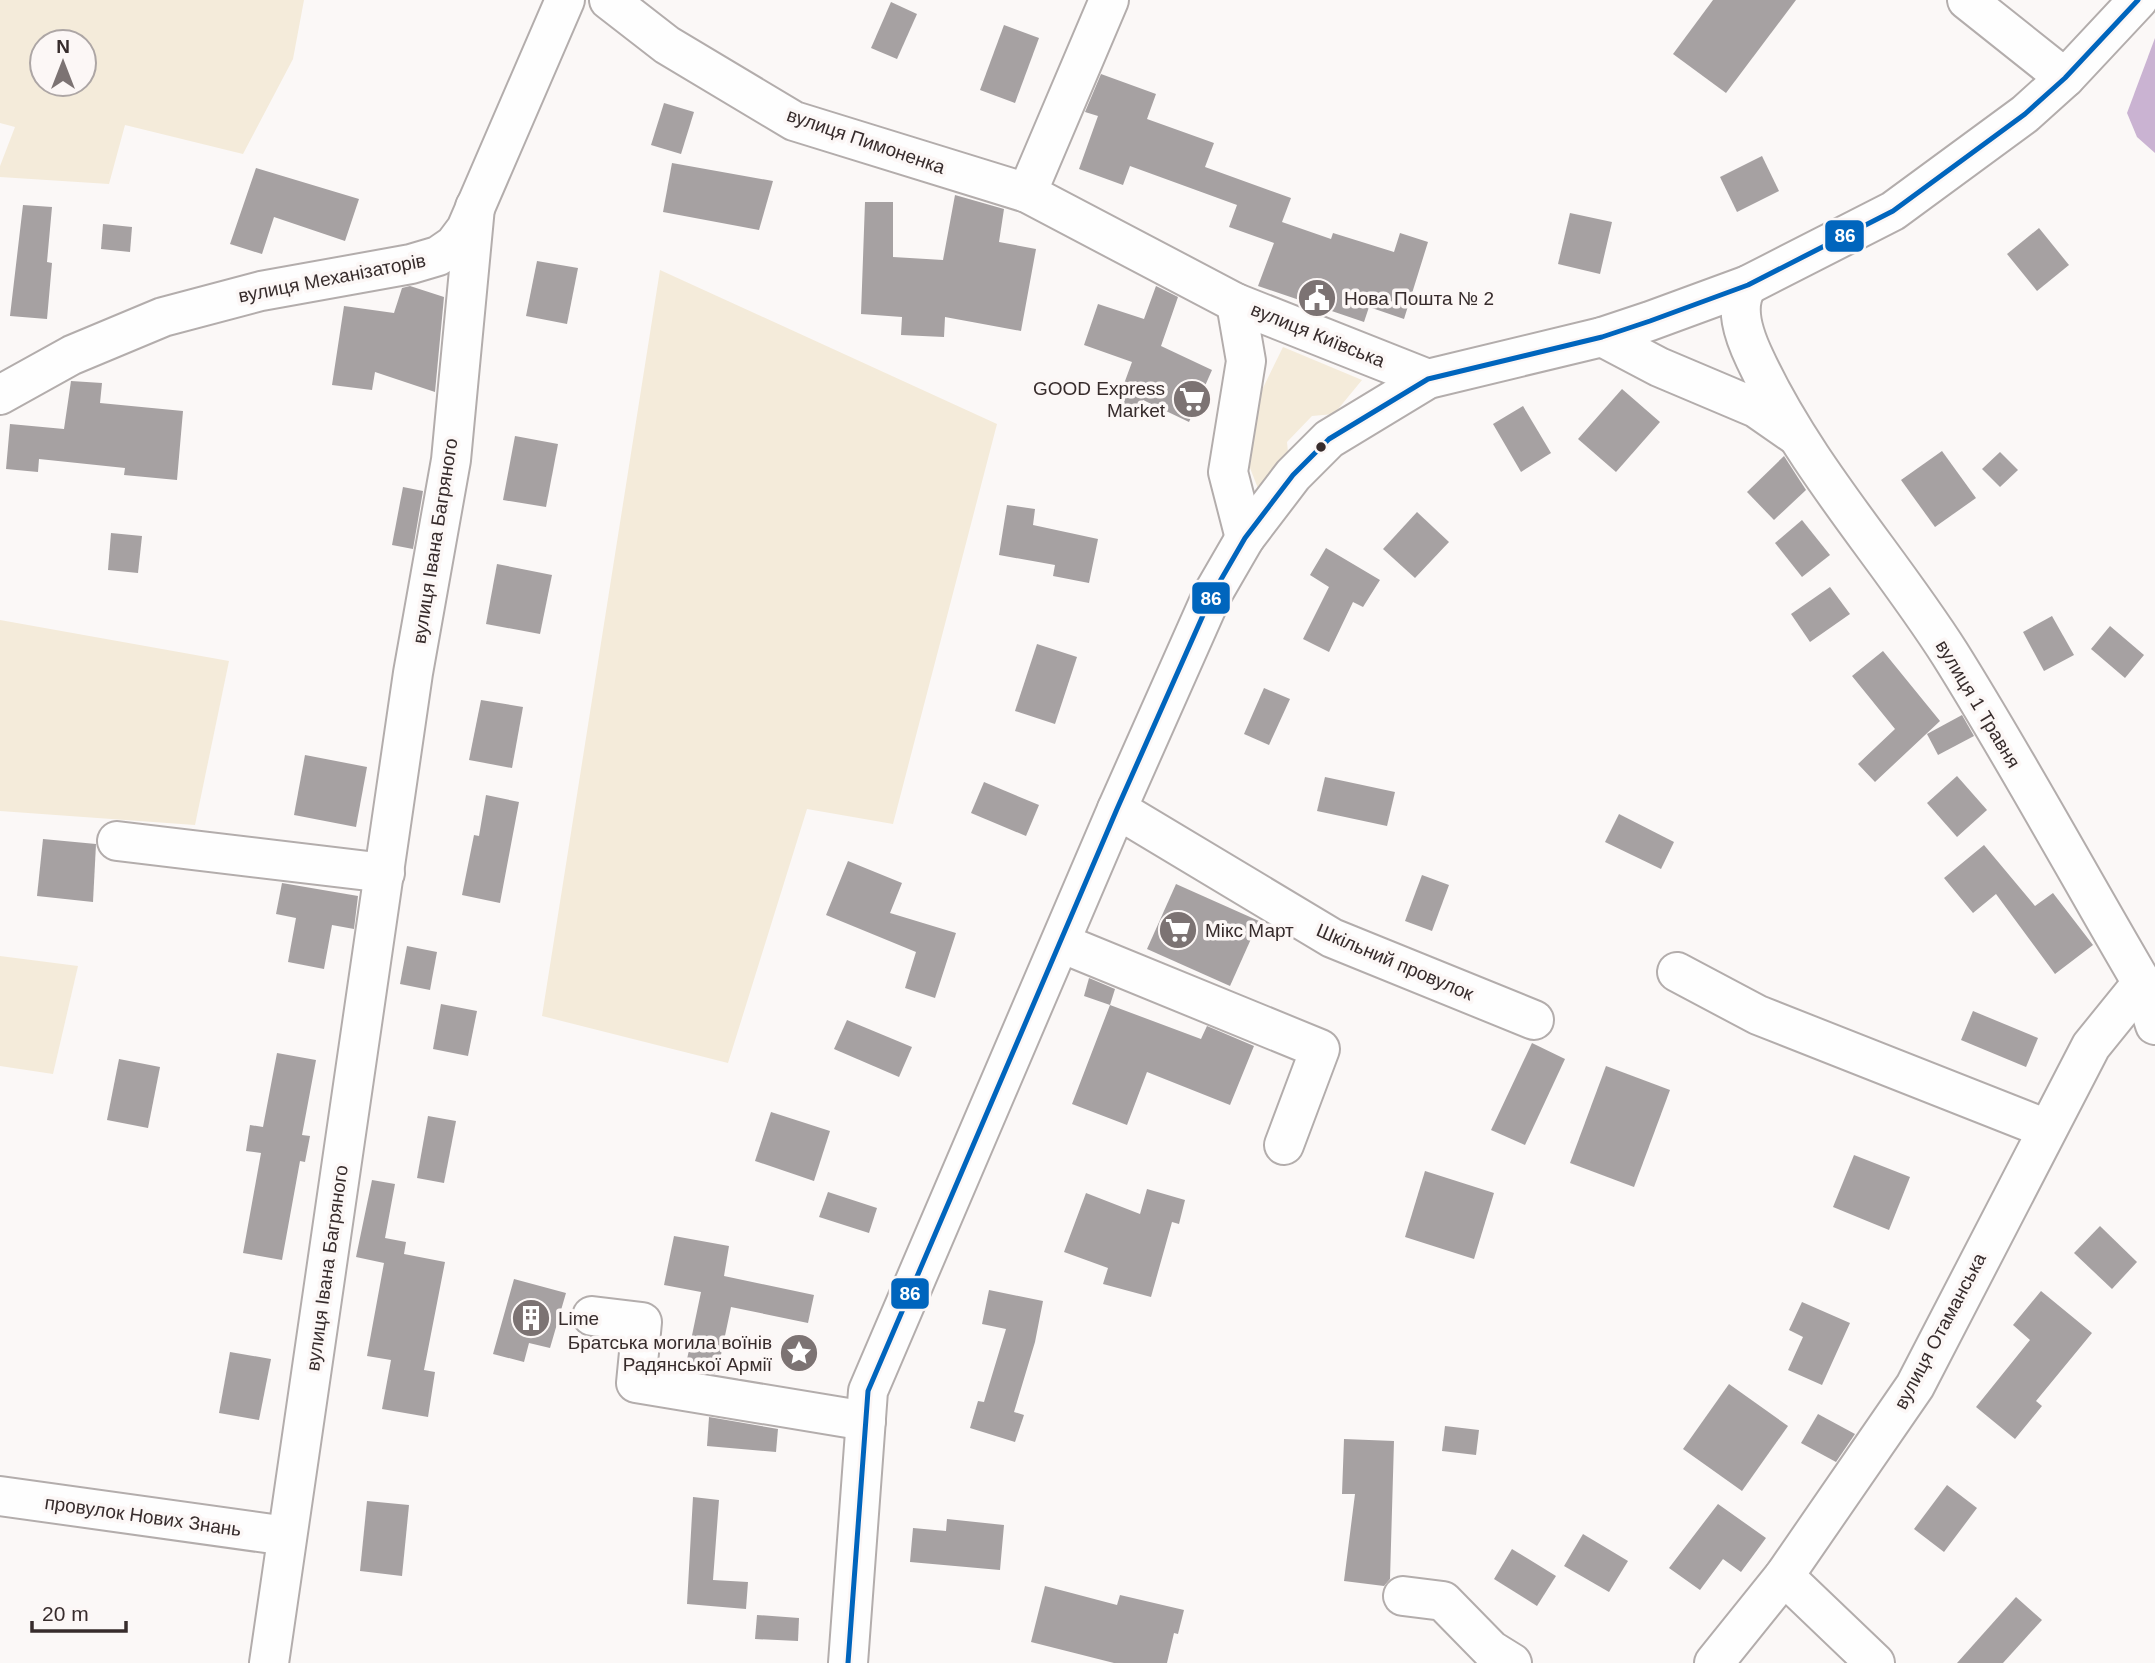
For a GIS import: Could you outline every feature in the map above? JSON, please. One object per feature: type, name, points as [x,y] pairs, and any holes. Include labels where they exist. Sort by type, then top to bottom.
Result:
[{"type":"street","name":"вулиця Механізаторів","points":[[0,394],[72,355],[163,317],[261,291],[411,264],[438,256],[454,246],[466,229],[565,0]]},
{"type":"street","name":"вулиця Пимоненка","points":[[609,0],[667,45],[794,121],[1027,193],[1236,303]]},
{"type":"street","points":[[1027,193],[1109,0]]},
{"type":"street","points":[[1967,0],[2065,78]]},
{"type":"street","points":[[848,1663],[868,1391],[1117,810],[1212,596],[1245,538],[1293,475],[1329,439],[1428,379],[1602,337],[1733,298],[1893,211],[2025,114],[2065,78],[2138,0]]},
{"type":"street","name":"вулиця Івана Багряного","points":[[269,1663],[413,673],[451,460],[475,208]]},
{"type":"street","points":[[411,264],[451,263],[461,270],[466,284]]},
{"type":"street","points":[[1733,298],[1754,358],[1797,436]]},
{"type":"street","name":"вулиця Київська","points":[[1236,303],[1428,379]]},
{"type":"street","name":"вулиця Київська","points":[[1236,303],[1247,361],[1228,471],[1245,538]]},
{"type":"street","points":[[1602,337],[1659,367],[1756,408],[1797,436]]},
{"type":"street","name":"вулиця 1 Травня","points":[[1797,436],[1949,654],[2148,981],[2155,1025]]},
{"type":"street","name":"Шкільний провулок","points":[[1117,810],[1332,938],[1534,1020]]},
{"type":"street","points":[[117,841],[385,873]]},
{"type":"street","points":[[1061,943],[1320,1049],[1284,1145]]},
{"type":"street","points":[[1677,972],[1758,1015],[2047,1129]]},
{"type":"street","name":"вулиця Отаманська","points":[[1714,1663],[1784,1576],[1915,1386],[2091,1046],[2148,981]]},
{"type":"street","points":[[592,1316],[642,1322],[636,1383],[866,1421]]},
{"type":"street","name":"провулок Нових Знань","points":[[0,1496],[287,1536]]},
{"type":"street","points":[[1784,1576],[1875,1663]]},
{"type":"street","points":[[1403,1596],[1443,1601],[1491,1650],[1512,1663]]},
{"type":"shaded area","points":[[0,0],[304,0],[293,59],[243,154],[125,125],[109,184],[0,177],[0,166],[15,127],[0,123]]},
{"type":"shaded area","points":[[2155,38],[2155,153],[2137,137],[2127,113]]},
{"type":"shaded area","points":[[660,270],[997,424],[893,824],[807,809],[728,1063],[542,1016]]},
{"type":"shaded area","points":[[1283,347],[1362,380],[1334,414],[1312,416],[1287,442],[1289,463],[1259,491],[1243,450],[1257,400]]},
{"type":"shaded area","points":[[0,620],[229,661],[195,825],[0,811]]},
{"type":"shaded area","points":[[0,956],[78,966],[53,1074],[0,1066]]},
{"type":"building","points":[[1713,0],[1796,0],[1726,93],[1673,54]]},
{"type":"building","points":[[891,2],[917,14],[897,59],[871,48]]},
{"type":"building","points":[[1004,25],[1039,38],[1015,103],[980,90]]},
{"type":"building","points":[[1101,74],[1156,94],[1147,119],[1214,143],[1205,167],[1291,198],[1282,222],[1331,239],[1333,233],[1394,252],[1400,233],[1428,242],[1404,319],[1369,307],[1364,322],[1258,286],[1274,243],[1229,227],[1237,205],[1130,166],[1123,185],[1079,169],[1098,116],[1085,112]]},
{"type":"building","points":[[664,103],[694,112],[681,154],[651,145]]},
{"type":"building","points":[[1762,156],[1779,191],[1737,212],[1720,177]]},
{"type":"building","points":[[672,163],[773,181],[759,230],[663,212]]},
{"type":"building","points":[[256,168],[359,199],[345,241],[274,217],[262,254],[230,244]]},
{"type":"building","points":[[955,195],[1004,209],[999,242],[1036,249],[1021,331],[945,317],[944,337],[901,335],[902,317],[861,314],[865,202],[893,202],[893,257],[943,260]]},
{"type":"building","points":[[23,205],[52,207],[47,262],[52,263],[47,319],[10,316]]},
{"type":"building","points":[[1570,213],[1612,222],[1600,274],[1558,264]]},
{"type":"building","points":[[103,224],[132,227],[130,252],[101,249]]},
{"type":"building","points":[[2039,228],[2069,265],[2037,291],[2007,254]]},
{"type":"building","points":[[537,261],[578,268],[567,324],[526,316]]},
{"type":"building","points":[[410,286],[444,297],[435,392],[375,372],[372,390],[332,385],[344,306],[394,313],[402,288]]},
{"type":"building","points":[[1156,286],[1178,297],[1161,346],[1212,370],[1189,422],[1143,400],[1140,411],[1117,403],[1132,362],[1084,345],[1098,304],[1144,319]]},
{"type":"building","points":[[71,381],[102,383],[100,403],[183,411],[177,480],[124,475],[125,468],[39,459],[38,472],[6,469],[10,424],[64,429]]},
{"type":"building","points":[[1622,389],[1660,422],[1616,472],[1578,439]]},
{"type":"building","points":[[1523,406],[1551,453],[1521,472],[1493,424]]},
{"type":"building","points":[[515,436],[558,444],[546,507],[503,500]]},
{"type":"building","points":[[1942,451],[1976,498],[1935,527],[1901,480]]},
{"type":"building","points":[[2000,452],[2018,470],[2000,487],[1982,469]]},
{"type":"building","points":[[1784,456],[1806,490],[1774,520],[1747,492]]},
{"type":"building","points":[[403,487],[423,491],[413,549],[392,545]]},
{"type":"building","points":[[1007,505],[1035,509],[1033,525],[1098,539],[1089,583],[1053,576],[1055,565],[999,555]]},
{"type":"building","points":[[1417,512],[1449,542],[1415,578],[1383,549]]},
{"type":"building","points":[[1802,520],[1830,555],[1802,577],[1775,543]]},
{"type":"building","points":[[111,533],[142,536],[138,573],[108,570]]},
{"type":"building","points":[[1326,548],[1380,580],[1363,607],[1353,602],[1329,652],[1303,639],[1329,587],[1310,575]]},
{"type":"building","points":[[497,564],[552,575],[540,634],[486,624]]},
{"type":"building","points":[[1830,587],[1850,614],[1810,642],[1791,614]]},
{"type":"building","points":[[2052,616],[2074,655],[2044,671],[2023,632]]},
{"type":"building","points":[[2110,626],[2144,655],[2125,678],[2091,649]]},
{"type":"building","points":[[1037,644],[1077,657],[1055,724],[1015,711]]},
{"type":"building","points":[[1883,651],[1940,721],[1875,782],[1858,764],[1895,729],[1852,676]]},
{"type":"building","points":[[1264,688],[1290,699],[1269,745],[1244,734]]},
{"type":"building","points":[[481,700],[523,707],[512,768],[469,760]]},
{"type":"building","points":[[1962,715],[1974,736],[1938,755],[1927,734]]},
{"type":"building","points":[[305,755],[367,767],[356,827],[294,815]]},
{"type":"building","points":[[1957,776],[1987,810],[1957,837],[1927,803]]},
{"type":"building","points":[[1325,777],[1395,792],[1387,826],[1317,811]]},
{"type":"building","points":[[984,782],[1039,805],[1026,836],[971,813]]},
{"type":"building","points":[[486,795],[519,802],[500,903],[462,895],[474,835],[479,836]]},
{"type":"building","points":[[1619,814],[1674,842],[1661,869],[1605,842]]},
{"type":"building","points":[[43,839],[96,844],[93,902],[37,896]]},
{"type":"building","points":[[1984,845],[2035,906],[2053,893],[2093,945],[2055,974],[1996,894],[1973,913],[1944,878]]},
{"type":"building","points":[[848,861],[902,883],[890,913],[956,933],[935,998],[905,988],[916,952],[826,915]]},
{"type":"building","points":[[1422,875],[1449,885],[1432,931],[1405,921]]},
{"type":"building","points":[[282,883],[358,896],[354,929],[332,925],[324,969],[288,962],[296,918],[276,914]]},
{"type":"building","points":[[1176,884],[1259,921],[1230,986],[1147,949]]},
{"type":"building","points":[[407,946],[437,952],[430,990],[400,984]]},
{"type":"building","points":[[1089,978],[1115,989],[1110,1005],[1084,996]]},
{"type":"building","points":[[441,1004],[477,1011],[468,1056],[433,1049]]},
{"type":"building","points":[[1110,1005],[1201,1039],[1207,1026],[1254,1046],[1230,1105],[1147,1072],[1127,1125],[1072,1104]]},
{"type":"building","points":[[1973,1011],[2038,1038],[2026,1067],[1961,1040]]},
{"type":"building","points":[[847,1020],[912,1047],[899,1077],[834,1049]]},
{"type":"building","points":[[1532,1043],[1565,1059],[1525,1145],[1491,1130]]},
{"type":"building","points":[[277,1053],[316,1060],[302,1135],[310,1136],[305,1162],[300,1161],[282,1260],[243,1253],[261,1153],[246,1151],[250,1125],[263,1127]]},
{"type":"building","points":[[119,1059],[160,1067],[148,1128],[107,1120]]},
{"type":"building","points":[[1606,1066],[1670,1090],[1634,1187],[1570,1163]]},
{"type":"building","points":[[771,1112],[830,1131],[814,1181],[755,1161]]},
{"type":"building","points":[[428,1116],[456,1121],[444,1183],[417,1178]]},
{"type":"building","points":[[1854,1155],[1910,1177],[1889,1230],[1833,1207]]},
{"type":"building","points":[[1425,1171],[1494,1193],[1474,1259],[1405,1237]]},
{"type":"building","points":[[372,1180],[395,1184],[385,1238],[406,1242],[404,1254],[445,1262],[424,1370],[435,1372],[428,1417],[382,1409],[391,1360],[367,1356],[384,1263],[356,1257]]},
{"type":"building","points":[[1147,1189],[1185,1200],[1179,1224],[1172,1222],[1151,1297],[1103,1284],[1108,1268],[1064,1252],[1086,1193],[1140,1214]]},
{"type":"building","points":[[828,1192],[877,1208],[869,1233],[819,1217]]},
{"type":"building","points":[[2100,1226],[2137,1262],[2112,1289],[2074,1253]]},
{"type":"building","points":[[674,1236],[729,1246],[724,1276],[814,1295],[808,1323],[731,1307],[717,1374],[685,1369],[701,1292],[664,1285]]},
{"type":"building","name":"Lime","points":[[514,1279],[566,1293],[550,1348],[529,1343],[524,1362],[493,1354]]},
{"type":"building","points":[[989,1290],[1043,1301],[1035,1342],[1014,1412],[1024,1415],[1015,1442],[970,1428],[978,1401],[984,1402],[1006,1329],[982,1324]]},
{"type":"building","points":[[2041,1291],[2092,1333],[2036,1401],[2042,1406],[2015,1439],[1976,1407],[2030,1340],[2013,1325]]},
{"type":"building","points":[[1802,1302],[1850,1323],[1822,1385],[1788,1370],[1803,1337],[1789,1330]]},
{"type":"building","points":[[230,1352],[271,1359],[259,1420],[219,1413]]},
{"type":"building","points":[[1729,1384],[1788,1426],[1742,1491],[1683,1449]]},
{"type":"building","points":[[1818,1414],[1855,1434],[1836,1462],[1801,1443]]},
{"type":"building","points":[[709,1417],[778,1429],[776,1452],[707,1446]]},
{"type":"building","points":[[1445,1426],[1479,1430],[1476,1455],[1442,1451]]},
{"type":"building","points":[[1344,1439],[1394,1441],[1390,1579],[1384,1586],[1344,1581],[1355,1494],[1342,1494]]},
{"type":"building","points":[[1947,1485],[1977,1508],[1944,1552],[1914,1529]]},
{"type":"building","points":[[693,1497],[719,1500],[713,1580],[748,1582],[746,1609],[687,1604]]},
{"type":"building","points":[[367,1501],[409,1505],[402,1576],[360,1571]]},
{"type":"building","points":[[1718,1504],[1766,1538],[1741,1572],[1723,1559],[1700,1590],[1669,1568]]},
{"type":"building","points":[[947,1519],[1004,1525],[1000,1570],[910,1562],[913,1528],[946,1531]]},
{"type":"building","points":[[1583,1534],[1628,1561],[1609,1592],[1564,1566]]},
{"type":"building","points":[[1512,1549],[1556,1576],[1537,1606],[1494,1579]]},
{"type":"building","points":[[1045,1586],[1117,1605],[1120,1595],[1184,1610],[1178,1634],[1174,1633],[1167,1663],[1114,1663],[1031,1642]]},
{"type":"building","points":[[2016,1597],[2042,1620],[2003,1663],[1957,1663]]},
{"type":"building","points":[[757,1615],[799,1618],[798,1641],[755,1639]]},
{"type":"transit line","name":"86","points":[[848,1663],[868,1391],[1117,809],[1212,595],[1245,538],[1293,475],[1329,439],[1428,379],[1602,337],[1650,321],[1748,285],[1893,211],[2025,114],[2065,78],[2138,0]]},
{"type":"place","name":"Нова Пошта № 2","points":[[1317,298]]},
{"type":"place","name":"GOOD Express Market","points":[[1192,399]]},
{"type":"place","name":"Мікс Март","points":[[1178,930]]},
{"type":"place","name":"Lime","points":[[531,1318]]},
{"type":"place","name":"Братська могила воїнів Радянської Армії","points":[[799,1353]]}]
